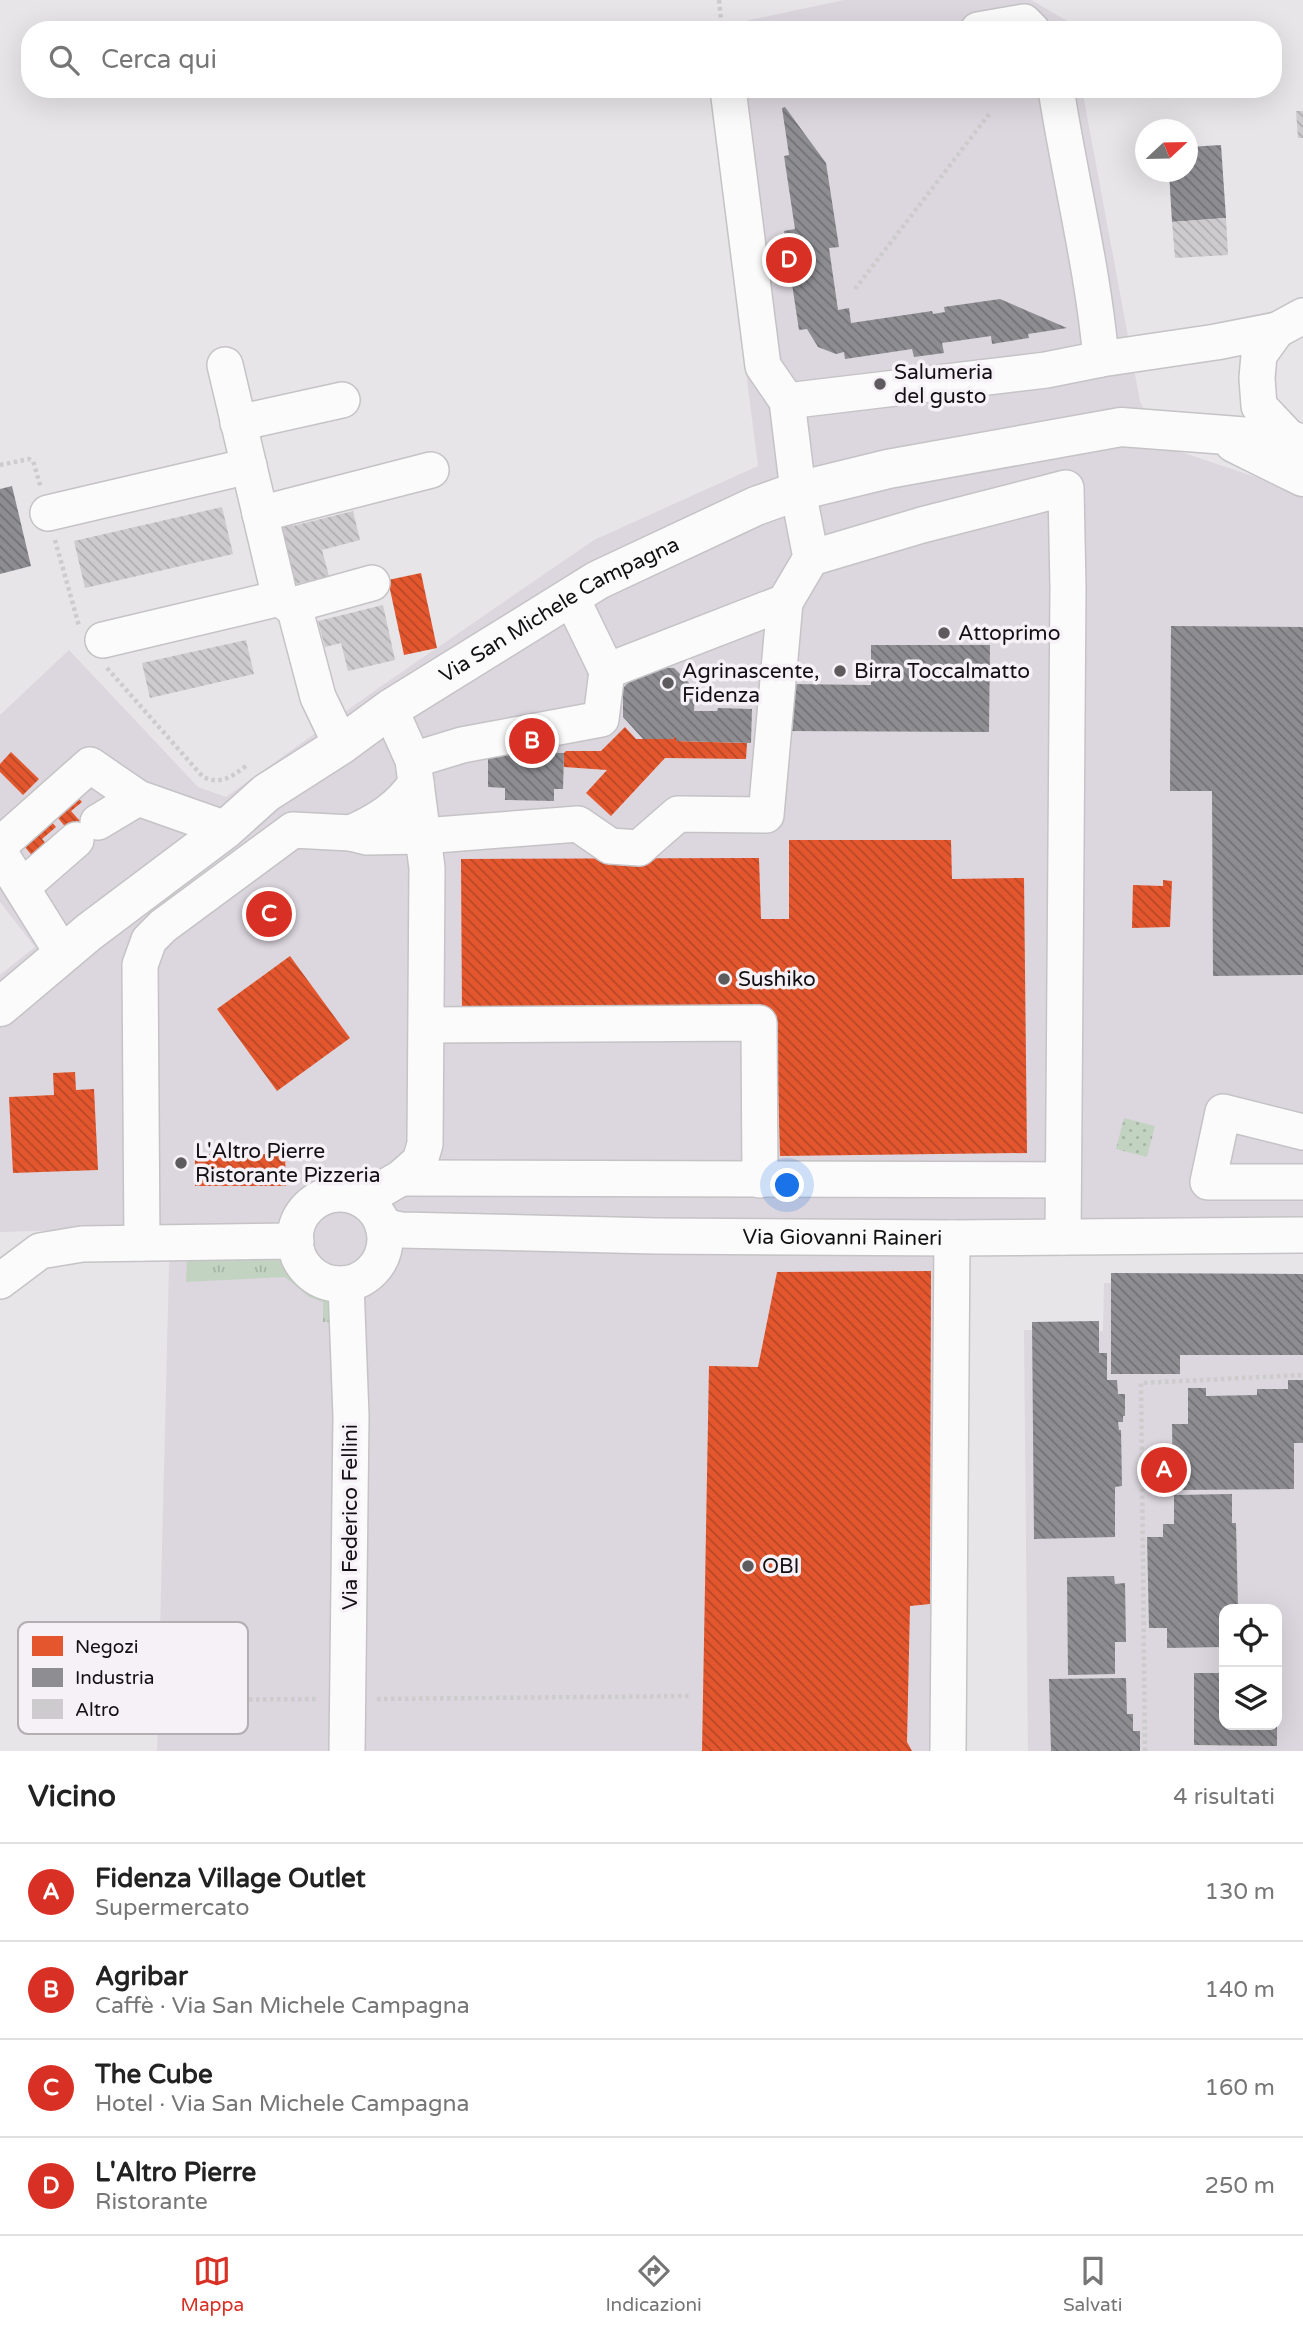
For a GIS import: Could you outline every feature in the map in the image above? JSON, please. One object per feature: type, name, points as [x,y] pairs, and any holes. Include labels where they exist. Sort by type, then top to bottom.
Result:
[{"type":"main road","name":"Via San Michele Campagna","points":[[0,1007],[63,954],[226,829],[266,793],[341,745],[390,709],[598,580],[744,512],[798,491],[888,469],[1121,427],[1297,442]]},
{"type":"main road","name":"Via San Michele Campagna","points":[[1213,433],[1303,477]]},
{"type":"street","points":[[142,1243],[140,965],[149,940],[163,926],[293,830],[351,833],[366,837],[423,836],[578,824],[610,846],[639,848],[678,814],[766,815],[785,602],[811,558],[798,491],[787,401],[762,366],[729,98]]},
{"type":"street","points":[[1057,98],[1096,308],[1101,359]]},
{"type":"street","points":[[787,401],[1046,370],[1216,342],[1290,323]]},
{"type":"street","points":[[1259,406],[1259,355],[1290,323]]},
{"type":"street","points":[[1216,342],[1234,377],[1259,406],[1297,442]]},
{"type":"street","points":[[225,365],[260,514],[287,604],[318,697],[341,745]]},
{"type":"street","points":[[238,423],[342,400]]},
{"type":"street","points":[[48,513],[249,466]]},
{"type":"street","points":[[260,514],[430,470]]},
{"type":"street","points":[[811,558],[922,524],[1066,488],[1068,602],[1063,1237]]},
{"type":"street","points":[[103,640],[300,603],[372,583]]},
{"type":"street","points":[[351,833],[392,811],[405,800],[414,772],[462,745],[601,719],[607,671],[571,597]]},
{"type":"street","points":[[607,671],[785,602]]},
{"type":"street","points":[[373,1213],[401,1178],[420,1161],[425,1144],[428,1025],[427,868],[414,772],[390,709]]},
{"type":"street","points":[[0,845],[90,765],[138,798],[226,829]]},
{"type":"street","points":[[22,887],[87,831],[138,798]]},
{"type":"street","points":[[0,853],[63,954]]},
{"type":"street","points":[[428,1025],[759,1023],[760,1180]]},
{"type":"street","points":[[1303,1132],[1223,1112],[1208,1182],[1303,1182]]},
{"type":"street","points":[[401,1178],[1063,1180]]},
{"type":"street","points":[[349,1195],[373,1213],[386,1238],[376,1267],[361,1279],[346,1284],[323,1282],[303,1266],[296,1250],[295,1234],[300,1219],[310,1206],[323,1197],[349,1195]]},
{"type":"street","name":"Via Giovanni Raineri","points":[[373,1213],[401,1230],[656,1236],[952,1238],[1303,1235]]},
{"type":"street","points":[[947,1751],[952,1238]]},
{"type":"street","points":[[0,1280],[40,1251],[82,1244],[296,1241]]},
{"type":"street","name":"Via Federico Fellini","points":[[346,1284],[351,1416],[347,1751]]},
{"type":"path","points":[[719,0],[721,21]]},
{"type":"path","points":[[855,289],[990,113]]},
{"type":"path","points":[[229,778],[246,766]]},
{"type":"path","points":[[1145,1751],[1141,1383],[1303,1375]]},
{"type":"path","points":[[248,1699],[691,1696]]},
{"type":"shaded area","points":[[844,0],[1031,0],[1067,21],[745,21]]},
{"type":"shaded area","points":[[711,98],[1084,98],[1140,401],[1160,445],[1303,493],[1303,1218],[943,1229],[949,1751],[157,1751],[157,1734],[248,1734],[248,1622],[160,1622],[170,1227],[0,1232],[0,975],[35,947],[0,902],[0,715],[69,650],[198,787],[226,797],[594,540],[758,466]]},
{"type":"shaded area","points":[[1104,1283],[1303,1286],[1303,1751],[1028,1751],[1024,1330],[1103,1331]]},
{"type":"green space","points":[[1124,1118],[1155,1126],[1147,1157],[1116,1149]]},
{"type":"green space","points":[[285,1256],[319,1290],[338,1293],[340,1322],[323,1322],[323,1302],[309,1297],[285,1277],[186,1282],[187,1259]]},
{"type":"building: Negozi","points":[[421,573],[437,648],[404,655],[388,580]]},
{"type":"building: Negozi","points":[[625,727],[636,739],[673,739],[676,736],[676,741],[747,743],[746,759],[665,758],[611,816],[586,793],[607,770],[564,767],[564,753],[601,751]]},
{"type":"building: Negozi","points":[[11,752],[39,779],[23,795],[0,772],[0,764]]},
{"type":"building: Negozi","points":[[69,788],[82,802],[71,811],[79,820],[89,812],[105,831],[83,848],[48,806]]},
{"type":"building: Negozi","points":[[45,814],[56,827],[42,839],[49,847],[35,859],[24,846]]},
{"type":"building: Negozi","points":[[789,840],[951,840],[952,879],[1024,878],[1027,1153],[780,1156],[776,1015],[462,1017],[461,859],[759,858],[761,919],[789,919]]},
{"type":"building: Negozi","points":[[1163,880],[1172,881],[1170,927],[1132,928],[1133,885],[1163,886]]},
{"type":"building: Negozi","points":[[290,956],[350,1038],[277,1091],[217,1009]]},
{"type":"building: Negozi","points":[[75,1072],[76,1090],[94,1089],[98,1170],[13,1173],[9,1097],[54,1095],[53,1073]]},
{"type":"building: Negozi","points":[[195,1154],[285,1154],[286,1186],[195,1186]]},
{"type":"building: Negozi","points":[[931,1271],[930,1604],[910,1606],[907,1742],[912,1751],[702,1751],[709,1366],[758,1367],[777,1272]]},
{"type":"building: Industria","points":[[785,107],[826,163],[839,247],[829,248],[838,310],[849,308],[851,323],[932,311],[933,314],[945,312],[944,307],[1000,299],[1067,328],[1028,334],[1029,338],[992,344],[991,336],[942,343],[944,353],[914,357],[912,349],[845,359],[844,352],[836,354],[818,347],[807,329],[799,330],[784,231],[795,229],[784,156],[789,155],[782,108]]},
{"type":"building: Industria","points":[[1221,145],[1226,218],[1172,222],[1170,182],[1198,182],[1198,146]]},
{"type":"building: Industria","points":[[12,486],[31,566],[0,574],[0,489]]},
{"type":"building: Industria","points":[[1171,626],[1303,627],[1303,975],[1213,976],[1212,791],[1170,791]]},
{"type":"building: Industria","points":[[871,645],[990,645],[989,732],[787,731],[788,684],[871,685]]},
{"type":"building: Industria","points":[[644,667],[674,668],[695,689],[694,711],[717,711],[718,708],[752,709],[751,743],[676,741],[676,736],[673,739],[643,739],[623,717],[623,688]]},
{"type":"building: Industria","points":[[506,752],[564,753],[563,789],[554,789],[554,801],[505,800],[505,788],[488,787],[488,756],[506,756]]},
{"type":"building: Industria","points":[[1111,1273],[1303,1274],[1303,1355],[1180,1355],[1180,1374],[1111,1374]]},
{"type":"building: Industria","points":[[1099,1321],[1099,1353],[1107,1353],[1107,1380],[1117,1380],[1118,1394],[1125,1394],[1125,1416],[1123,1422],[1118,1422],[1121,1430],[1122,1486],[1115,1487],[1115,1537],[1034,1539],[1032,1322]]},
{"type":"building: Industria","points":[[1288,1380],[1303,1380],[1303,1443],[1294,1443],[1294,1489],[1173,1490],[1172,1424],[1188,1424],[1188,1388],[1206,1388],[1206,1396],[1257,1395],[1257,1389],[1288,1389]]},
{"type":"building: Industria","points":[[1232,1494],[1232,1523],[1236,1523],[1238,1604],[1219,1604],[1219,1647],[1167,1648],[1167,1628],[1149,1628],[1147,1537],[1163,1537],[1163,1524],[1174,1524],[1174,1495]]},
{"type":"building: Industria","points":[[1114,1576],[1115,1584],[1125,1583],[1126,1642],[1115,1642],[1115,1674],[1068,1675],[1067,1577]]},
{"type":"building: Industria","points":[[1194,1673],[1219,1673],[1219,1730],[1277,1730],[1277,1746],[1194,1745]]},
{"type":"building: Industria","points":[[1126,1678],[1127,1714],[1133,1714],[1133,1731],[1140,1731],[1140,1751],[1051,1751],[1049,1679]]},
{"type":"building: Altro","points":[[1296,111],[1303,111],[1303,138],[1298,138]]},
{"type":"building: Altro","points":[[1226,218],[1228,255],[1175,258],[1172,222]]},
{"type":"building: Altro","points":[[222,507],[233,554],[85,588],[74,541]]},
{"type":"building: Altro","points":[[353,511],[360,540],[322,550],[329,576],[288,586],[273,530],[291,516],[293,526]]},
{"type":"building: Altro","points":[[383,605],[395,660],[348,671],[341,643],[325,647],[318,621]]},
{"type":"building: Altro","points":[[246,640],[254,674],[150,698],[142,663]]},
{"type":"place","name":"L'Altro Pierre","points":[[789,260]]},
{"type":"place","name":"Salumeria del gusto","points":[[880,384]]},
{"type":"place","name":"Attoprimo","points":[[944,633]]},
{"type":"place","name":"Birra Toccalmatto","points":[[840,671]]},
{"type":"place","name":"Agrinascente, Fidenza","points":[[668,683]]},
{"type":"place","name":"Agribar","points":[[532,741]]},
{"type":"place","name":"The Cube","points":[[269,914]]},
{"type":"place","name":"Sushiko","points":[[724,979]]},
{"type":"place","name":"L'Altro Pierre Ristorante Pizzeria","points":[[181,1163]]},
{"type":"place","name":"Fidenza Village Outlet","points":[[1164,1470]]},
{"type":"place","name":"OBI","points":[[748,1566]]}]
